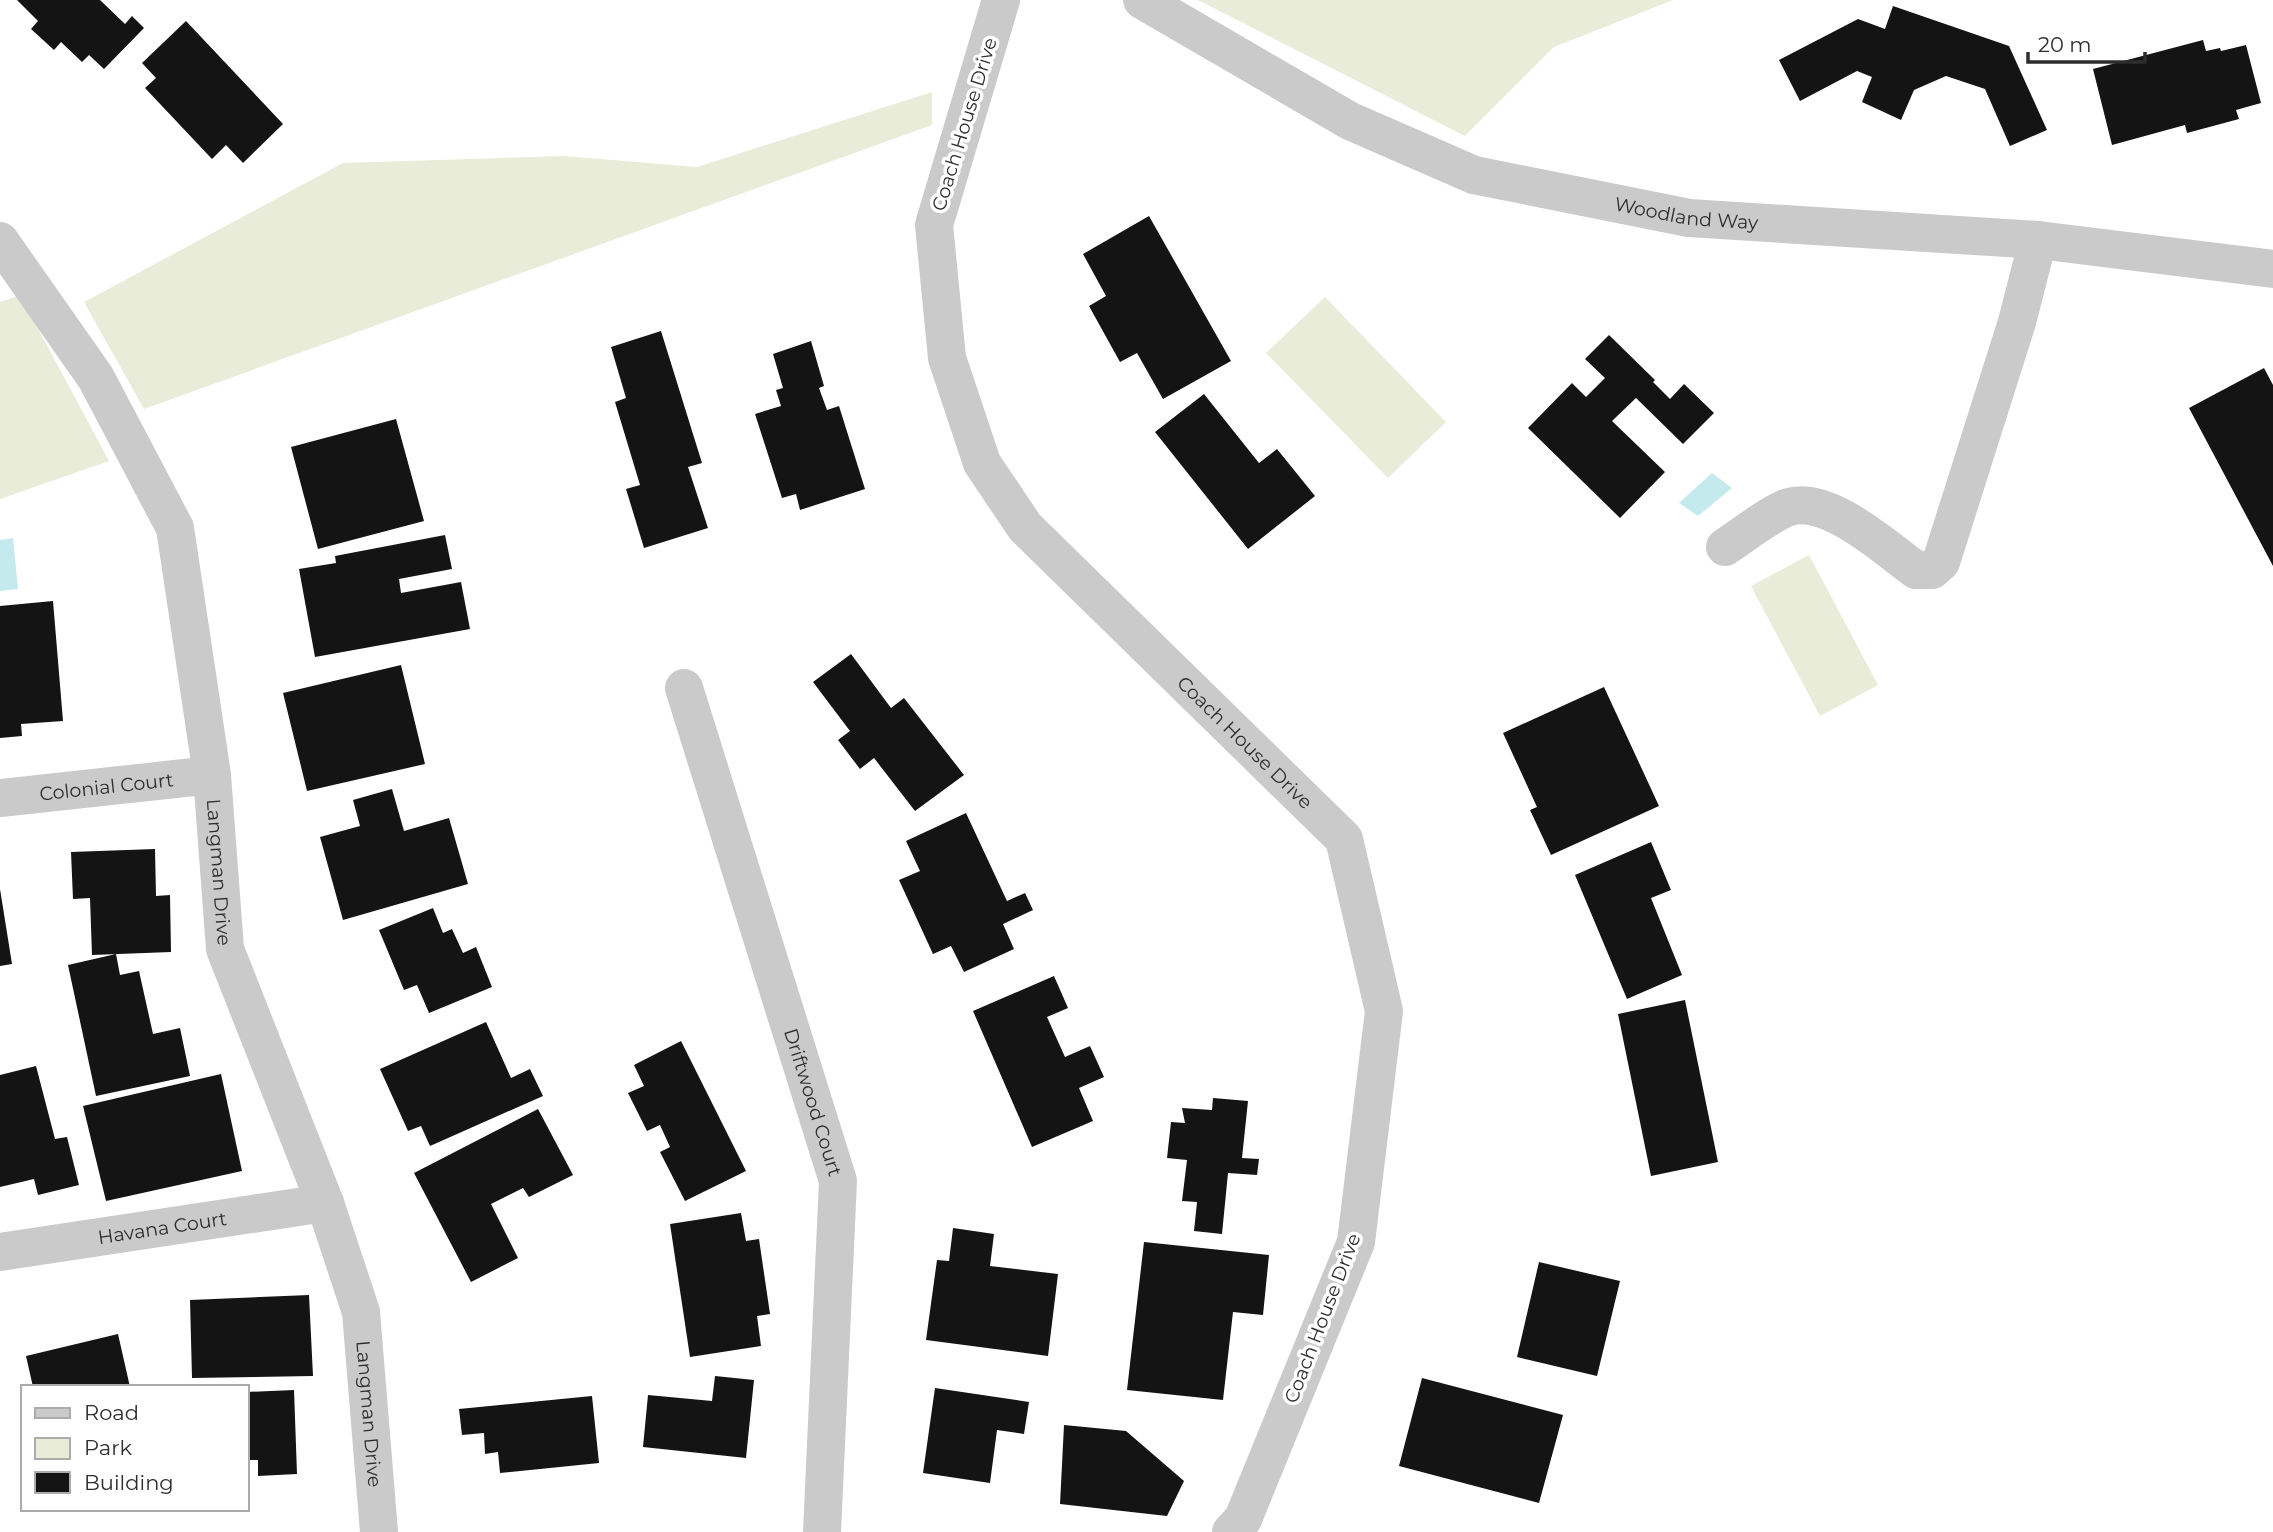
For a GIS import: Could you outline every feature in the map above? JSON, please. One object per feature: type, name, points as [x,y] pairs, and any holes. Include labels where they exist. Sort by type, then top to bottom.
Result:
[{"type":"street","name":"Coach House Drive","points":[[1001,0],[934,225],[947,358],[982,463],[1025,527],[1344,839],[1384,1011],[1356,1242],[1243,1519],[1231,1532]]},
{"type":"street","name":"Woodland Way","points":[[1142,0],[1350,121],[1474,175],[1689,218],[2038,240],[2273,269]]},
{"type":"street","points":[[1724,547],[1789,507],[1802,505],[1833,513],[1916,570],[1932,570],[1941,562],[2013,335],[2038,240]]},
{"type":"street","name":"Langman Drive","points":[[0,241],[96,378],[175,528],[212,775],[225,950],[325,1203],[360,1312],[379,1532]]},
{"type":"street","name":"Driftwood Court","points":[[684,688],[838,1181],[822,1532]]},
{"type":"street","name":"Colonial Court","points":[[0,798],[212,775]]},
{"type":"street","name":"Havana Court","points":[[0,1252],[325,1203]]},
{"type":"green space","points":[[1198,0],[1673,0],[1554,47],[1465,136]]},
{"type":"green space","points":[[932,92],[932,125],[144,409],[84,302],[343,163],[564,156],[697,167]]},
{"type":"green space","points":[[20,295],[109,461],[0,499],[0,302]]},
{"type":"green space","points":[[1325,297],[1446,422],[1388,478],[1266,353]]},
{"type":"green space","points":[[1809,555],[1878,685],[1820,716],[1751,586]]},
{"type":"water","points":[[1712,473],[1732,488],[1698,516],[1679,503]]},
{"type":"water","points":[[13,538],[18,589],[0,591],[0,540]]},
{"type":"building","points":[[17,0],[100,0],[125,24],[132,16],[144,28],[104,69],[89,55],[82,62],[61,42],[54,50],[31,29],[38,21]]},
{"type":"building","points":[[1893,6],[2009,46],[2047,130],[2010,146],[1985,89],[1946,76],[1914,90],[1901,120],[1862,102],[1872,77],[1857,71],[1800,101],[1779,60],[1858,19],[1885,29]]},
{"type":"building","points":[[186,21],[283,124],[243,163],[226,145],[212,159],[145,88],[156,78],[142,63]]},
{"type":"building","points":[[2203,40],[2206,51],[2220,48],[2221,51],[2246,45],[2261,103],[2236,110],[2239,119],[2187,133],[2185,125],[2112,145],[2093,69]]},
{"type":"building","points":[[1149,216],[1231,361],[1163,399],[1137,353],[1120,362],[1089,306],[1106,296],[1083,254]]},
{"type":"building","points":[[661,331],[702,463],[688,467],[708,528],[644,548],[626,489],[640,485],[615,402],[626,398],[611,347]]},
{"type":"building","points":[[1609,335],[1655,380],[1653,382],[1670,399],[1684,384],[1714,413],[1683,444],[1636,398],[1612,421],[1665,472],[1620,518],[1528,428],[1572,383],[1586,397],[1605,378],[1585,359]]},
{"type":"building","points":[[811,341],[824,386],[819,388],[827,410],[839,406],[865,489],[800,510],[796,494],[782,498],[755,414],[781,406],[776,390],[783,388],[773,354]]},
{"type":"building","points":[[2264,368],[2273,385],[2273,566],[2189,408]]},
{"type":"building","points":[[1204,394],[1259,463],[1277,449],[1315,496],[1248,549],[1155,432]]},
{"type":"building","points":[[396,419],[424,521],[318,549],[291,447]]},
{"type":"building","points":[[445,535],[452,569],[399,579],[401,593],[461,582],[470,629],[315,657],[299,569],[336,563],[335,556]]},
{"type":"building","points":[[53,601],[63,721],[21,724],[22,736],[0,738],[0,606]]},
{"type":"building","points":[[851,654],[891,708],[904,698],[964,775],[915,811],[874,758],[860,769],[838,740],[850,731],[813,682]]},
{"type":"building","points":[[401,665],[425,764],[307,791],[283,693]]},
{"type":"building","points":[[1604,687],[1659,806],[1551,855],[1530,810],[1537,807],[1503,733]]},
{"type":"building","points":[[392,789],[404,831],[449,818],[468,884],[343,920],[320,837],[360,826],[353,800]]},
{"type":"building","points":[[966,813],[1007,901],[1025,893],[1033,910],[1003,924],[1014,949],[964,972],[951,946],[933,954],[899,880],[920,871],[906,841]]},
{"type":"building","points":[[1651,842],[1671,890],[1651,898],[1682,975],[1627,999],[1575,875]]},
{"type":"building","points":[[155,849],[156,896],[170,895],[171,952],[92,955],[90,898],[73,899],[71,852]]},
{"type":"building","points":[[0,889],[12,964],[0,966]]},
{"type":"building","points":[[433,908],[443,933],[452,929],[463,953],[476,947],[492,987],[429,1013],[417,985],[404,990],[379,930]]},
{"type":"building","points":[[116,954],[120,975],[139,971],[153,1034],[180,1028],[190,1076],[96,1096],[68,965]]},
{"type":"building","points":[[1054,976],[1068,1008],[1047,1017],[1065,1057],[1090,1046],[1104,1077],[1079,1088],[1093,1121],[1032,1147],[973,1011]]},
{"type":"building","points":[[1685,1000],[1718,1162],[1651,1176],[1618,1014]]},
{"type":"building","points":[[486,1022],[511,1078],[530,1069],[543,1096],[430,1146],[421,1126],[408,1131],[380,1069]]},
{"type":"building","points":[[681,1041],[746,1171],[685,1201],[660,1152],[670,1147],[660,1125],[647,1131],[628,1093],[644,1086],[634,1065]]},
{"type":"building","points":[[36,1066],[55,1139],[67,1137],[79,1185],[38,1195],[34,1179],[0,1187],[0,1075]]},
{"type":"building","points":[[221,1074],[242,1171],[106,1201],[83,1106]]},
{"type":"building","points":[[1213,1098],[1248,1101],[1242,1158],[1259,1159],[1257,1175],[1228,1173],[1222,1234],[1194,1231],[1197,1202],[1182,1201],[1187,1160],[1167,1158],[1171,1122],[1185,1123],[1182,1108],[1212,1110]]},
{"type":"building","points":[[538,1109],[573,1175],[529,1197],[523,1188],[491,1204],[518,1258],[471,1282],[414,1173]]},
{"type":"building","points":[[741,1213],[746,1241],[759,1239],[770,1314],[757,1316],[761,1346],[690,1357],[670,1224]]},
{"type":"building","points":[[953,1228],[994,1234],[990,1266],[1058,1274],[1048,1356],[926,1340],[937,1260],[949,1261]]},
{"type":"building","points":[[1144,1242],[1269,1255],[1263,1315],[1233,1312],[1223,1400],[1127,1390]]},
{"type":"building","points":[[1539,1262],[1620,1281],[1597,1376],[1517,1357]]},
{"type":"building","points":[[309,1295],[313,1376],[192,1378],[190,1300]]},
{"type":"building","points":[[118,1334],[130,1385],[33,1385],[26,1356]]},
{"type":"building","points":[[715,1376],[754,1380],[746,1458],[643,1447],[648,1395],[712,1401]]},
{"type":"building","points":[[1422,1378],[1563,1415],[1539,1503],[1399,1466]]},
{"type":"building","points":[[935,1388],[1029,1402],[1024,1434],[997,1430],[990,1483],[923,1473]]},
{"type":"building","points":[[294,1390],[297,1474],[258,1476],[258,1460],[248,1460],[248,1392]]},
{"type":"building","points":[[592,1396],[599,1463],[500,1473],[498,1452],[485,1454],[484,1433],[462,1435],[459,1409]]},
{"type":"building","points":[[1064,1425],[1126,1431],[1184,1481],[1167,1516],[1060,1504]]}]
